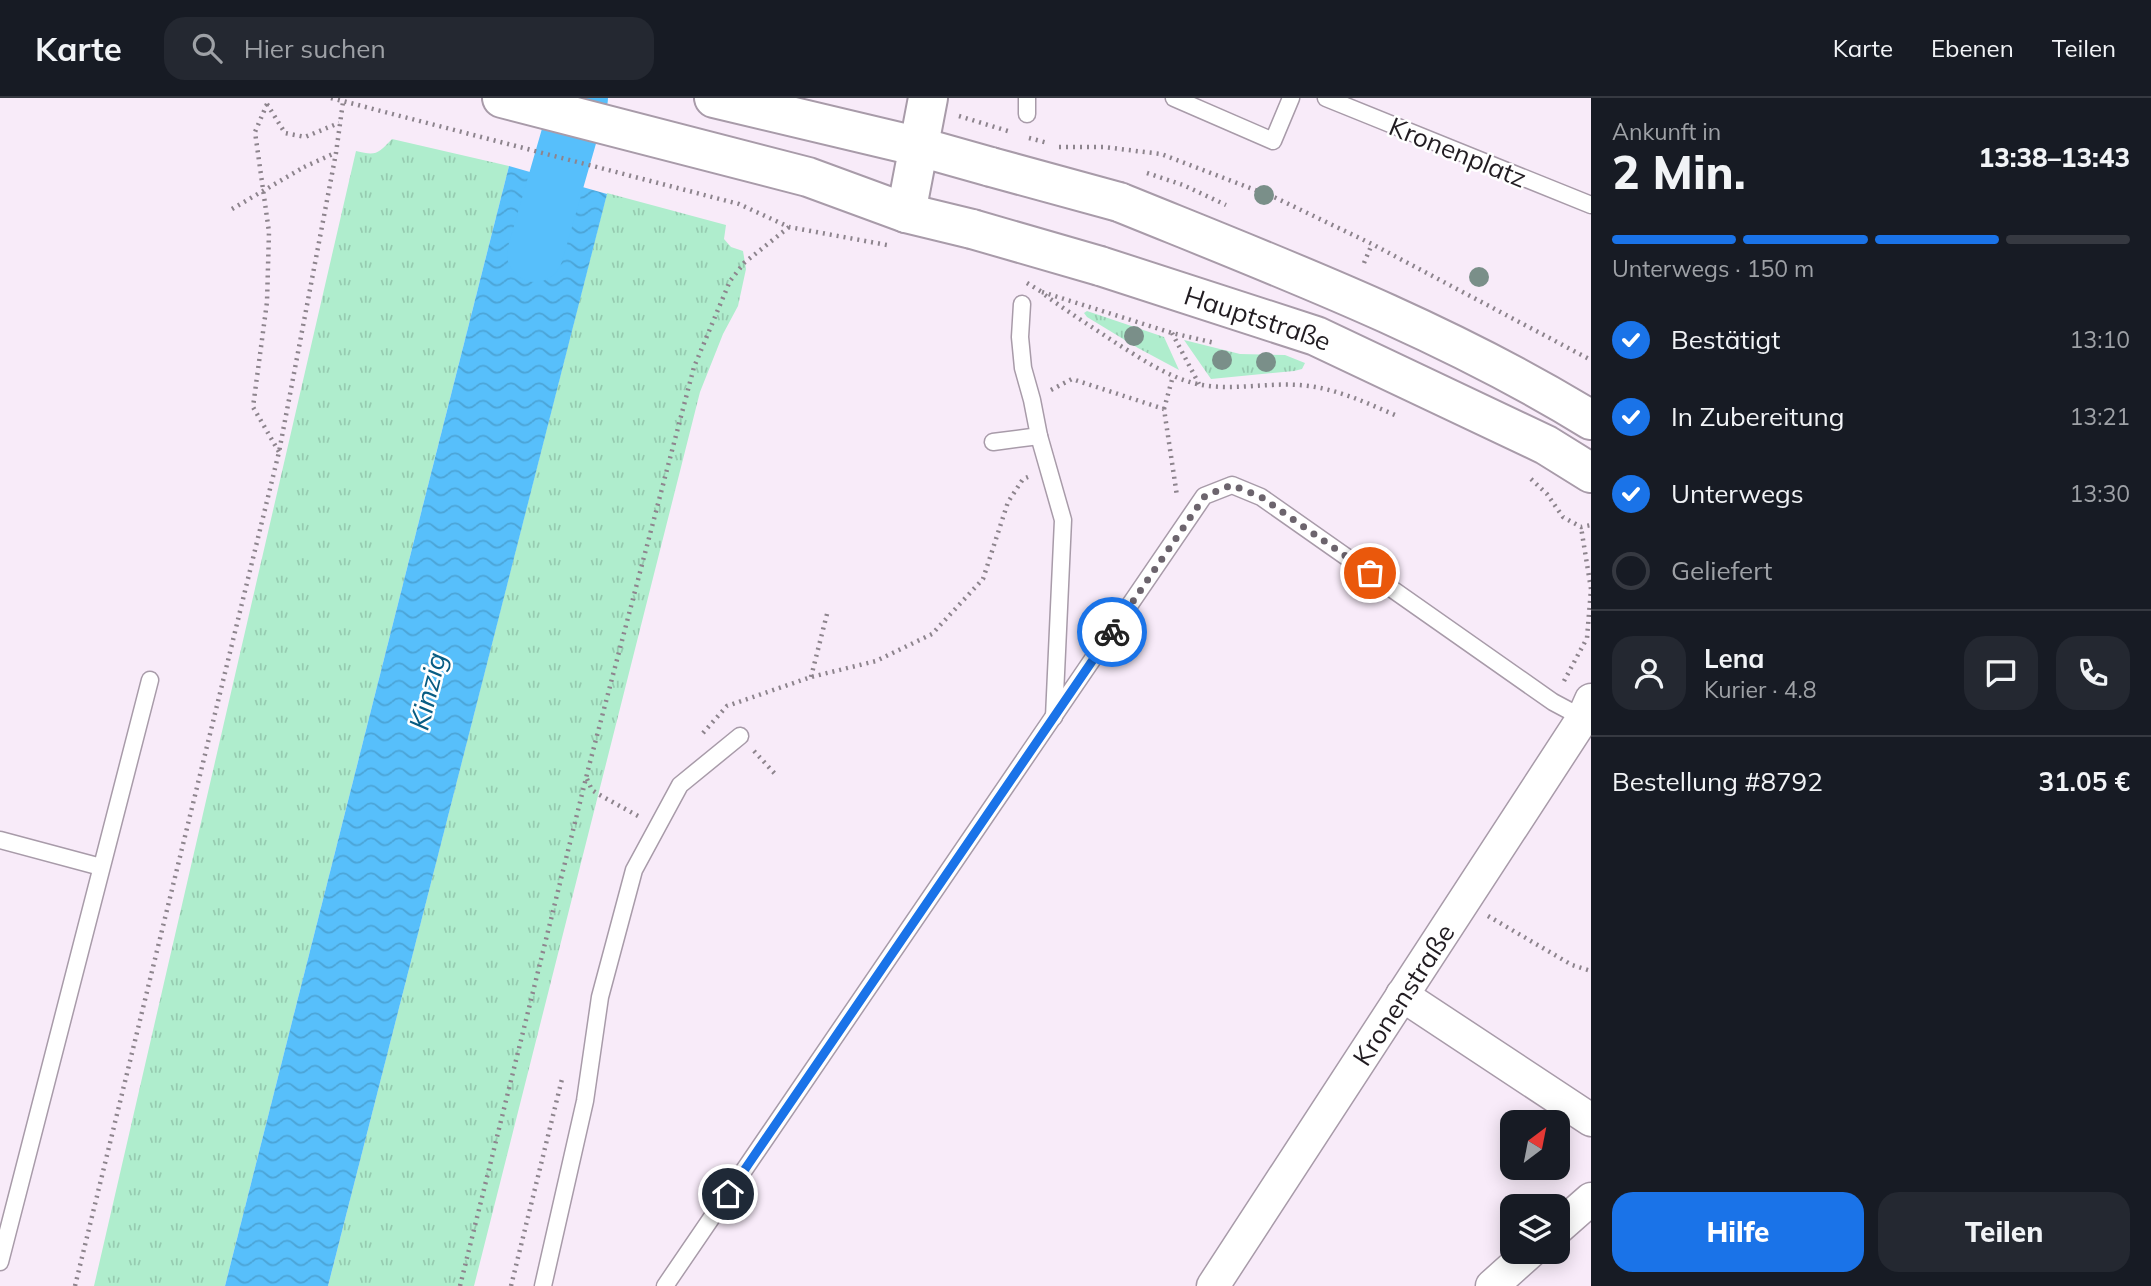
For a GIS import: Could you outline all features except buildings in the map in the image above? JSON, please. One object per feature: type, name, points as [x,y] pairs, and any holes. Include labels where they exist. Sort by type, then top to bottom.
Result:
[{"type":"main road","name":"Hauptstraße","points":[[502,98],[808,177],[902,230],[972,229],[1100,266],[1316,337],[1536,459],[1591,473]]},
{"type":"main road","name":"Hauptstraße","points":[[714,98],[920,147],[1119,202],[1404,320],[1550,395],[1591,420]]},
{"type":"main road","points":[[902,230],[927,102]]},
{"type":"main road","points":[[1536,459],[1586,515]]},
{"type":"street","name":"Kronenstraße","points":[[1213,1286],[1588,713]]},
{"type":"street","points":[[1402,995],[1591,1120]]},
{"type":"street","points":[[1570,1217],[1591,1199]]},
{"type":"street","points":[[1492,1286],[1517,1264]]},
{"type":"lane","points":[[1174,98],[1273,141],[1291,98]]},
{"type":"lane","name":"Kronenplatz","points":[[1326,98],[1591,205]]},
{"type":"lane","points":[[1022,304],[1020,337],[1023,368],[1063,520],[1054,717]]},
{"type":"lane","points":[[993,442],[1039,436]]},
{"type":"lane","points":[[665,1286],[1205,496],[1232,485],[1261,497],[1553,702],[1588,713]]},
{"type":"lane","points":[[0,1262],[150,681]]},
{"type":"lane","points":[[542,1286],[585,1101],[600,997],[634,870],[680,785],[740,736]]},
{"type":"lane","points":[[0,840],[101,867]]},
{"type":"path","points":[[331,98],[739,204],[789,226],[902,230]]},
{"type":"path","points":[[75,1286],[279,452],[336,153],[343,102]]},
{"type":"path","points":[[927,102],[1001,129]]},
{"type":"path","points":[[279,452],[253,407],[267,302],[269,232],[255,132],[267,104],[285,133],[305,137],[339,123]]},
{"type":"path","points":[[1059,147],[1104,147],[1161,154],[1276,198],[1372,244],[1591,360]]},
{"type":"path","points":[[232,209],[304,167],[336,153]]},
{"type":"path","points":[[460,1286],[586,778],[694,367],[730,281],[744,263],[789,226]]},
{"type":"path","points":[[1364,263],[1372,244]]},
{"type":"path","points":[[1092,308],[1042,292],[1070,314],[1173,376],[1215,387],[1308,386],[1348,396],[1396,415]]},
{"type":"path","points":[[1172,333],[1199,384]]},
{"type":"path","points":[[1173,376],[1164,410],[1181,531]]},
{"type":"path","points":[[1308,386],[1312,377]]},
{"type":"path","points":[[1032,400],[1072,379],[1164,410]]},
{"type":"path","points":[[1536,459],[1547,494],[1563,517],[1586,515]]},
{"type":"path","points":[[700,737],[727,706],[811,677],[876,661],[932,634],[983,579],[1008,502],[1023,479],[1049,471]]},
{"type":"path","points":[[1586,515],[1591,524]]},
{"type":"path","points":[[1553,702],[1587,638],[1591,589],[1586,515]]},
{"type":"path","points":[[811,677],[827,614]]},
{"type":"path","points":[[586,778],[592,790],[641,818],[636,826]]},
{"type":"path","points":[[1463,901],[1572,965],[1591,971]]},
{"type":"path","points":[[511,1286],[563,1074]]},
{"type":"green space","points":[[392,139],[509,166],[225,1286],[94,1286],[356,151],[376,152]]},
{"type":"green space","points":[[607,193],[726,225],[724,239],[731,247],[743,251],[746,269],[738,306],[723,334],[700,392],[474,1286],[328,1286]]},
{"type":"green space","points":[[1087,311],[1164,337],[1179,370],[1087,317],[1084,313]]},
{"type":"green space","points":[[1184,340],[1240,354],[1285,355],[1305,363],[1302,369],[1294,371],[1211,379]]},
{"type":"water","points":[[509,166],[607,194],[328,1286],[225,1286]]},
{"type":"waterway","name":"Kinzig","points":[[535,254],[580,98]]},
{"type":"way so far","points":[[1112,632],[1205,496],[1232,485],[1261,497],[1370,573]]},
{"type":"route","points":[[728,1194],[1112,632]]}]
